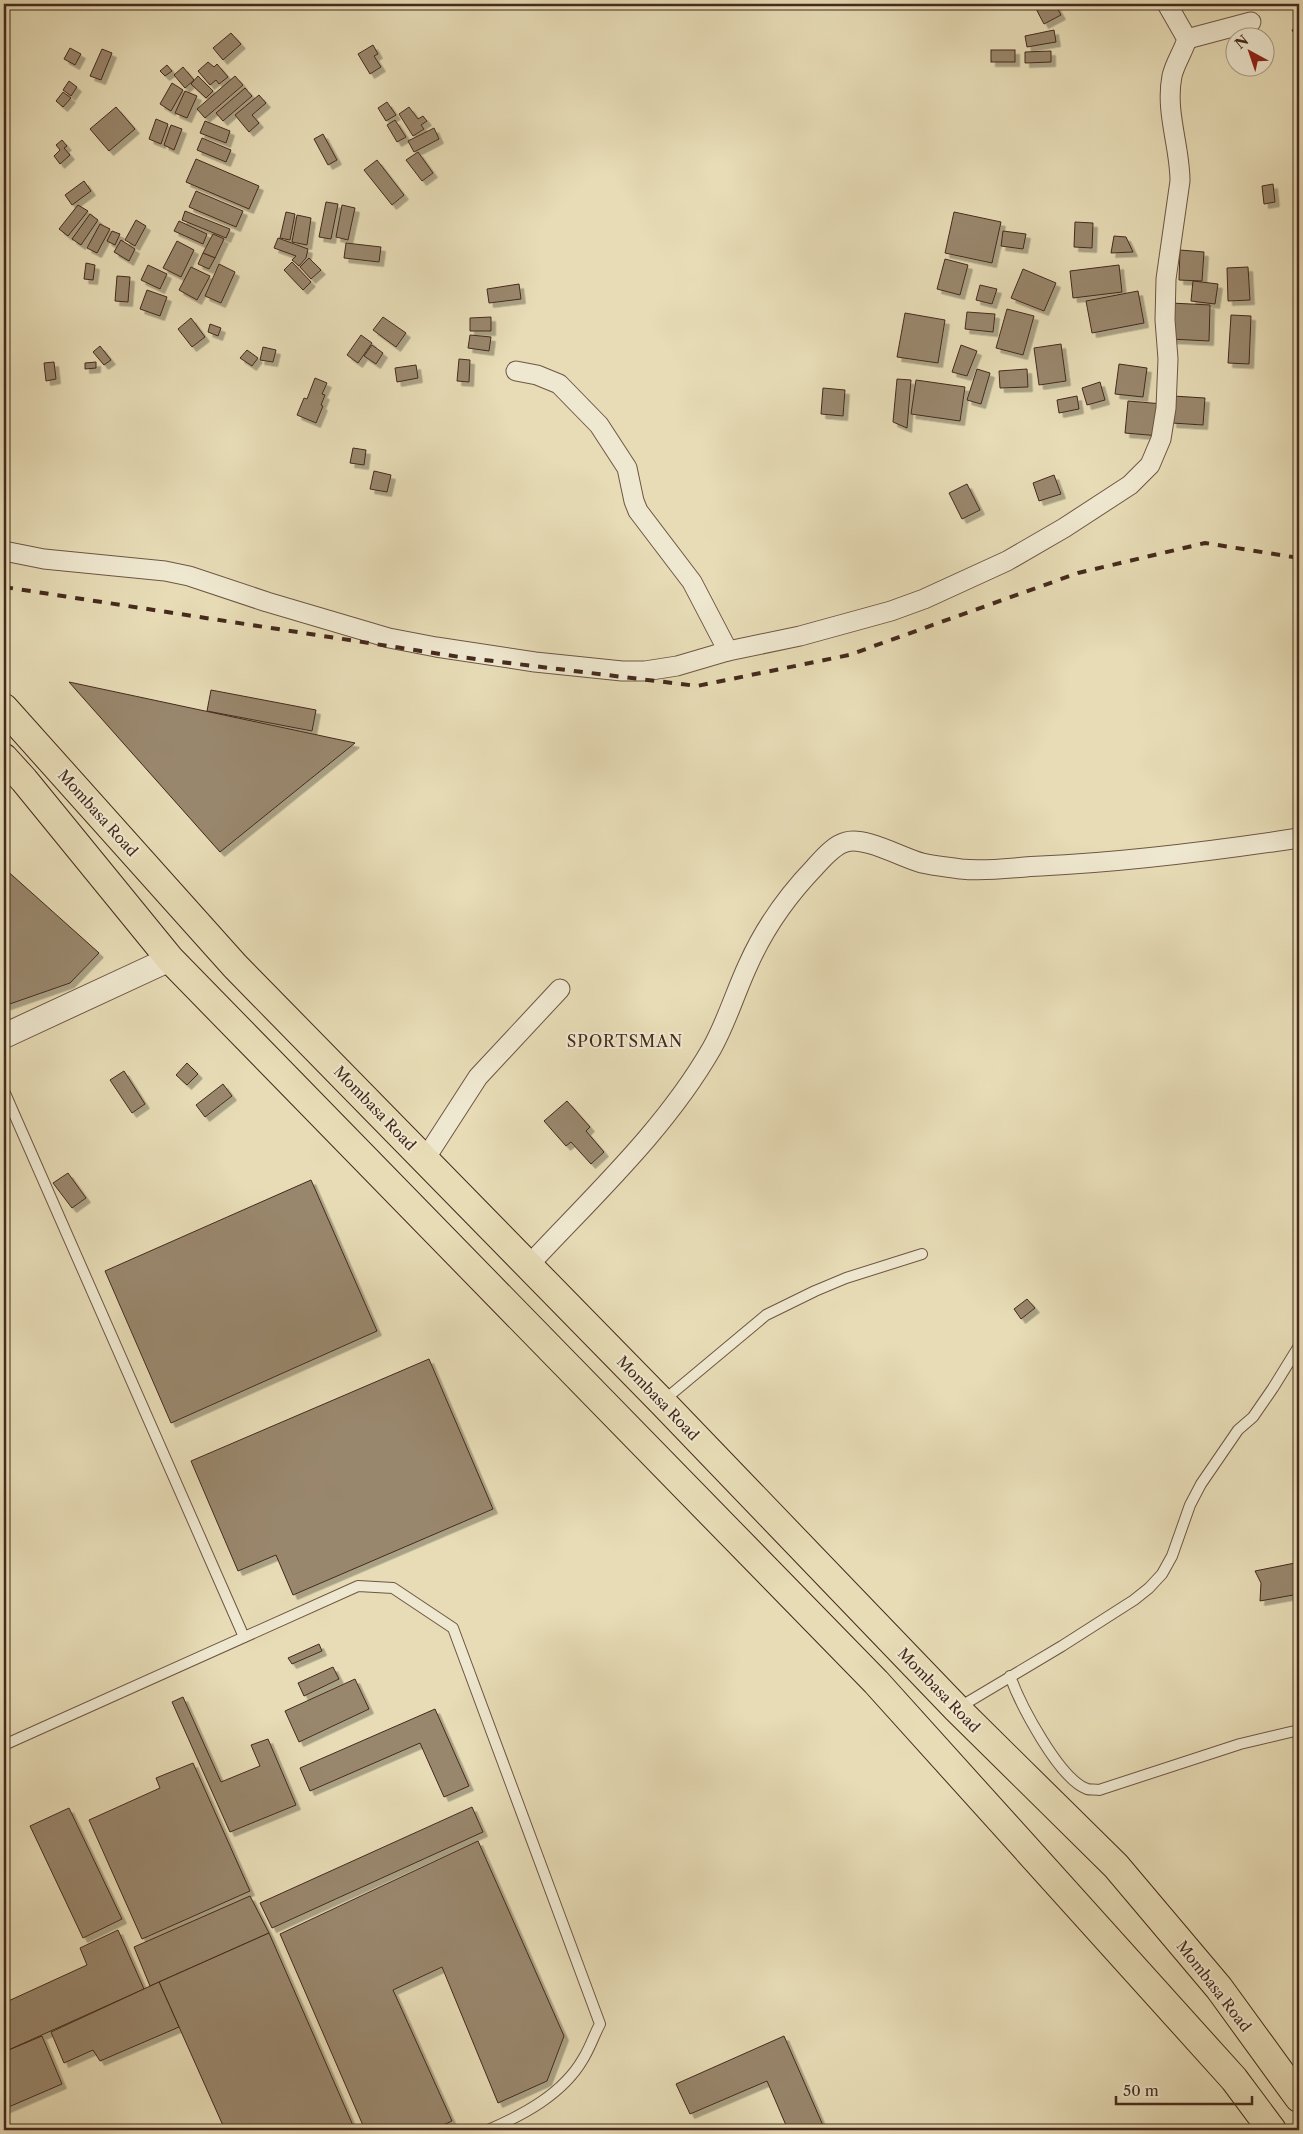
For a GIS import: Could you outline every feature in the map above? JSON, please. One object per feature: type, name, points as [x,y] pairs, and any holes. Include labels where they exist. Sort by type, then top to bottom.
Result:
[{"type":"highway","name":"Mombasa Road","points":[[4,708],[234,966],[529,1265],[957,1709],[1116,1866],[1219,1988],[1299,2098]]},
{"type":"highway","points":[[4,758],[170,959],[876,1682],[1234,2079],[1272,2130]]},
{"type":"street","points":[[1167,4],[1187,39]]},
{"type":"street","points":[[1187,39],[1250,22]]},
{"type":"street","points":[[4,551],[66,562],[165,571],[189,576],[267,602],[389,638],[436,647],[596,669],[645,672],[677,666],[809,633],[891,611],[924,599],[1007,561],[1064,528],[1130,485],[1150,465],[1161,439],[1166,408],[1168,358],[1165,320],[1167,263],[1180,182],[1180,168],[1172,130],[1171,82],[1176,63],[1187,39]]},
{"type":"street","points":[[516,370],[538,375],[559,384],[599,425],[627,468],[638,511],[692,582],[728,652]]},
{"type":"street","points":[[529,1265],[637,1150],[669,1110],[712,1048],[730,1012],[748,965],[770,924],[802,880],[826,855],[845,842],[866,843],[929,864],[981,870],[1158,858],[1242,848],[1299,838]]},
{"type":"street","points":[[4,1036],[170,959]]},
{"type":"street","points":[[425,1159],[478,1077],[560,989]]},
{"type":"lane","points":[[4,1090],[244,1637]]},
{"type":"lane","points":[[662,1402],[766,1315],[846,1278],[922,1254]]},
{"type":"lane","points":[[957,1709],[1134,1600],[1162,1574],[1172,1556],[1190,1505],[1200,1484],[1238,1430],[1252,1417],[1268,1395],[1299,1346]]},
{"type":"lane","points":[[4,1745],[358,1586],[393,1588],[452,1628],[600,2024],[582,2060],[565,2081],[535,2108],[488,2130]]},
{"type":"lane","points":[[1010,1676],[1015,1691],[1056,1762],[1074,1780],[1087,1789],[1099,1790],[1240,1744],[1299,1730]]},
{"type":"building","points":[[1055,4],[1061,15],[1044,24],[1034,5]]},
{"type":"building","points":[[1299,25],[1299,40],[1298,40],[1292,30]]},
{"type":"building","points":[[1054,30],[1056,42],[1027,47],[1025,36]]},
{"type":"building","points":[[231,33],[241,44],[223,60],[213,48]]},
{"type":"building","points":[[373,45],[378,54],[374,56],[381,67],[370,74],[358,54]]},
{"type":"building","points":[[70,48],[81,54],[75,65],[64,59]]},
{"type":"building","points":[[102,49],[112,53],[101,80],[90,76]]},
{"type":"building","points":[[991,50],[1015,50],[1015,62],[991,62]]},
{"type":"building","points":[[1051,51],[1051,62],[1025,63],[1025,52]]},
{"type":"building","points":[[208,62],[214,67],[217,64],[228,77],[219,84],[216,80],[210,85],[198,71]]},
{"type":"building","points":[[167,65],[172,71],[165,76],[160,71]]},
{"type":"building","points":[[183,67],[194,80],[185,88],[174,75]]},
{"type":"building","points":[[198,76],[213,91],[206,98],[191,84]]},
{"type":"building","points":[[235,76],[243,85],[205,118],[197,109]]},
{"type":"building","points":[[69,81],[77,87],[71,96],[63,90]]},
{"type":"building","points":[[172,83],[183,90],[171,111],[160,104]]},
{"type":"building","points":[[245,88],[252,96],[223,121],[216,113]]},
{"type":"building","points":[[185,91],[197,96],[187,118],[175,113]]},
{"type":"building","points":[[63,92],[71,98],[63,107],[56,101]]},
{"type":"building","points":[[259,95],[266,103],[252,115],[259,123],[249,132],[235,115]]},
{"type":"building","points":[[387,102],[396,115],[386,121],[378,108]]},
{"type":"building","points":[[116,107],[135,129],[109,151],[90,129]]},
{"type":"building","points":[[409,107],[418,119],[423,116],[427,121],[421,125],[424,129],[413,136],[399,114]]},
{"type":"building","points":[[156,119],[168,124],[161,144],[149,139]]},
{"type":"building","points":[[395,120],[406,137],[397,142],[387,125]]},
{"type":"building","points":[[205,121],[230,131],[226,143],[200,133]]},
{"type":"building","points":[[171,125],[182,129],[174,150],[164,145]]},
{"type":"building","points":[[434,128],[439,139],[414,152],[408,141]]},
{"type":"building","points":[[323,134],[337,160],[328,165],[314,139]]},
{"type":"building","points":[[202,138],[231,150],[226,162],[197,150]]},
{"type":"building","points":[[62,140],[67,146],[64,148],[70,155],[60,164],[54,156],[60,150],[56,145]]},
{"type":"building","points":[[418,152],[433,173],[422,181],[406,160]]},
{"type":"building","points":[[196,159],[259,186],[249,209],[186,182]]},
{"type":"building","points":[[377,160],[404,195],[392,205],[364,170]]},
{"type":"building","points":[[84,181],[91,191],[72,205],[65,195]]},
{"type":"building","points":[[1273,184],[1275,202],[1264,204],[1262,186]]},
{"type":"building","points":[[196,191],[243,211],[236,227],[189,207]]},
{"type":"building","points":[[326,202],[338,204],[331,239],[319,237]]},
{"type":"building","points":[[78,205],[88,211],[68,236],[59,229]]},
{"type":"building","points":[[342,205],[355,208],[348,240],[336,237]]},
{"type":"building","points":[[185,211],[230,229],[226,238],[182,220]]},
{"type":"building","points":[[286,212],[295,214],[290,240],[280,238]]},
{"type":"building","points":[[954,212],[1001,222],[992,263],[945,253]]},
{"type":"building","points":[[90,214],[98,220],[81,245],[72,239]]},
{"type":"building","points":[[297,215],[311,218],[307,245],[292,242]]},
{"type":"building","points":[[136,220],[146,226],[135,246],[125,240]]},
{"type":"building","points":[[179,221],[207,234],[203,244],[174,231]]},
{"type":"building","points":[[1075,222],[1093,223],[1092,248],[1074,247]]},
{"type":"building","points":[[100,224],[110,229],[97,253],[87,248]]},
{"type":"building","points":[[112,231],[120,234],[115,245],[107,241]]},
{"type":"building","points":[[1003,231],[1026,234],[1023,249],[1001,246]]},
{"type":"building","points":[[213,234],[224,239],[215,258],[203,253]]},
{"type":"building","points":[[1114,236],[1126,237],[1133,252],[1111,253]]},
{"type":"building","points":[[278,238],[308,249],[306,258],[299,266],[292,260],[296,256],[274,248]]},
{"type":"building","points":[[121,240],[135,249],[129,261],[114,252]]},
{"type":"building","points":[[177,241],[194,250],[181,277],[163,268]]},
{"type":"building","points":[[346,243],[381,247],[379,262],[344,258]]},
{"type":"building","points":[[1180,250],[1204,252],[1202,281],[1179,280]]},
{"type":"building","points":[[203,253],[215,258],[209,269],[198,264]]},
{"type":"building","points":[[309,258],[321,270],[311,279],[300,267]]},
{"type":"building","points":[[945,259],[968,265],[960,295],[937,289]]},
{"type":"building","points":[[292,262],[311,282],[303,290],[284,270]]},
{"type":"building","points":[[86,263],[95,265],[93,280],[84,279]]},
{"type":"building","points":[[219,264],[235,272],[221,303],[205,296]]},
{"type":"building","points":[[148,265],[167,274],[160,289],[141,280]]},
{"type":"building","points":[[1119,265],[1122,292],[1073,298],[1070,271]]},
{"type":"building","points":[[191,267],[210,276],[197,300],[179,290]]},
{"type":"building","points":[[1248,267],[1250,300],[1228,301],[1227,268]]},
{"type":"building","points":[[1023,269],[1056,283],[1044,311],[1011,298]]},
{"type":"building","points":[[117,276],[130,277],[128,302],[115,301]]},
{"type":"building","points":[[1193,281],[1218,284],[1215,304],[1191,301]]},
{"type":"building","points":[[519,284],[521,299],[489,303],[487,289]]},
{"type":"building","points":[[980,285],[997,289],[992,304],[976,300]]},
{"type":"building","points":[[147,290],[167,297],[160,316],[140,309]]},
{"type":"building","points":[[1138,291],[1144,323],[1092,333],[1086,301]]},
{"type":"building","points":[[1171,303],[1210,305],[1209,341],[1170,339]]},
{"type":"building","points":[[1007,309],[1034,316],[1023,355],[996,348]]},
{"type":"building","points":[[967,312],[995,314],[993,332],[965,329]]},
{"type":"building","points":[[905,313],[945,320],[938,363],[897,357]]},
{"type":"building","points":[[1231,315],[1251,316],[1249,364],[1228,363]]},
{"type":"building","points":[[383,317],[406,333],[396,347],[373,330]]},
{"type":"building","points":[[491,317],[491,331],[470,331],[470,318]]},
{"type":"building","points":[[191,318],[205,337],[192,347],[178,329]]},
{"type":"building","points":[[210,324],[221,328],[218,336],[208,332]]},
{"type":"building","points":[[361,335],[372,343],[358,363],[347,355]]},
{"type":"building","points":[[470,335],[491,337],[489,351],[468,348]]},
{"type":"building","points":[[1061,344],[1066,381],[1039,385],[1034,348]]},
{"type":"building","points":[[372,345],[383,353],[376,364],[364,356]]},
{"type":"building","points":[[961,345],[977,351],[967,376],[952,372]]},
{"type":"building","points":[[100,346],[111,360],[104,365],[93,352]]},
{"type":"building","points":[[263,347],[276,350],[273,362],[260,360]]},
{"type":"building","points":[[247,350],[258,358],[252,366],[240,358]]},
{"type":"building","points":[[459,359],[470,360],[469,382],[457,381]]},
{"type":"building","points":[[54,362],[56,379],[46,381],[44,363]]},
{"type":"building","points":[[96,362],[96,368],[85,369],[85,363]]},
{"type":"building","points":[[1119,364],[1147,368],[1143,397],[1115,394]]},
{"type":"building","points":[[416,365],[418,378],[397,382],[395,368]]},
{"type":"building","points":[[977,369],[990,373],[981,404],[967,400]]},
{"type":"building","points":[[1027,369],[1028,387],[1000,388],[999,371]]},
{"type":"building","points":[[315,378],[327,383],[322,394],[325,395],[321,405],[323,406],[316,423],[297,415],[304,398],[307,399]]},
{"type":"building","points":[[897,379],[911,380],[907,428],[893,422]]},
{"type":"building","points":[[916,380],[965,387],[960,421],[911,414]]},
{"type":"building","points":[[1100,382],[1105,400],[1087,405],[1082,388]]},
{"type":"building","points":[[823,388],[845,390],[843,416],[821,414]]},
{"type":"building","points":[[1077,396],[1079,409],[1059,413],[1057,400]]},
{"type":"building","points":[[1173,396],[1205,398],[1203,425],[1172,423]]},
{"type":"building","points":[[1128,401],[1163,404],[1160,436],[1125,433]]},
{"type":"building","points":[[353,448],[366,450],[364,465],[350,463]]},
{"type":"building","points":[[374,471],[391,475],[387,492],[370,489]]},
{"type":"building","points":[[1054,475],[1061,494],[1039,501],[1033,483]]},
{"type":"building","points":[[967,484],[980,510],[962,519],[949,493]]},
{"type":"building","points":[[69,682],[355,743],[220,852]]},
{"type":"building","points":[[211,690],[316,710],[312,731],[207,711]]},
{"type":"building","points":[[4,868],[99,953],[70,983],[4,1006]]},
{"type":"building","points":[[187,1063],[198,1074],[187,1085],[176,1075]]},
{"type":"building","points":[[124,1071],[145,1104],[132,1113],[110,1080]]},
{"type":"building","points":[[223,1084],[232,1096],[205,1117],[196,1105]]},
{"type":"building","points":[[567,1101],[590,1127],[586,1131],[604,1152],[591,1164],[571,1142],[566,1146],[544,1121]]},
{"type":"building","points":[[68,1173],[86,1198],[72,1208],[53,1183]]},
{"type":"building","points":[[311,1180],[377,1331],[171,1423],[105,1271]]},
{"type":"building","points":[[1027,1299],[1035,1308],[1021,1319],[1014,1309]]},
{"type":"building","points":[[429,1359],[493,1509],[293,1595],[276,1555],[238,1571],[191,1461]]},
{"type":"building","points":[[1295,1563],[1299,1579],[1299,1594],[1260,1601],[1261,1583],[1255,1571]]},
{"type":"building","points":[[319,1644],[322,1651],[292,1664],[288,1658]]},
{"type":"building","points":[[333,1667],[339,1679],[304,1696],[298,1683]]},
{"type":"building","points":[[355,1679],[369,1709],[299,1742],[285,1711]]},
{"type":"building","points":[[183,1697],[221,1782],[260,1766],[251,1745],[268,1739],[296,1805],[230,1832],[172,1702]]},
{"type":"building","points":[[435,1709],[469,1786],[444,1797],[420,1743],[310,1791],[300,1768]]},
{"type":"building","points":[[193,1763],[250,1891],[142,1939],[89,1820],[160,1788],[156,1778]]},
{"type":"building","points":[[472,1807],[483,1832],[272,1928],[260,1903]]},
{"type":"building","points":[[69,1808],[122,1919],[83,1938],[30,1826]]},
{"type":"building","points":[[478,1841],[564,2036],[547,2081],[498,2103],[442,1967],[393,1990],[452,2121],[432,2130],[365,2130],[280,1934]]},
{"type":"building","points":[[250,1896],[269,1933],[150,1986],[134,1947]]},
{"type":"building","points":[[118,1930],[144,1989],[4,2052],[4,2003],[87,1965],[80,1948]]},
{"type":"building","points":[[269,1933],[355,2130],[225,2130],[159,1982]]},
{"type":"building","points":[[159,1982],[179,2027],[100,2061],[93,2050],[64,2063],[51,2032]]},
{"type":"building","points":[[42,2036],[62,2084],[4,2109],[4,2052]]},
{"type":"building","points":[[784,2036],[825,2130],[788,2130],[767,2081],[690,2114],[676,2084]]},
{"type":"railway","points":[[4,587],[460,657],[697,686],[849,655],[1078,573],[1205,543],[1299,558]]},
{"type":"district","name":"SPORTSMAN","points":[[625,1041]]}]
